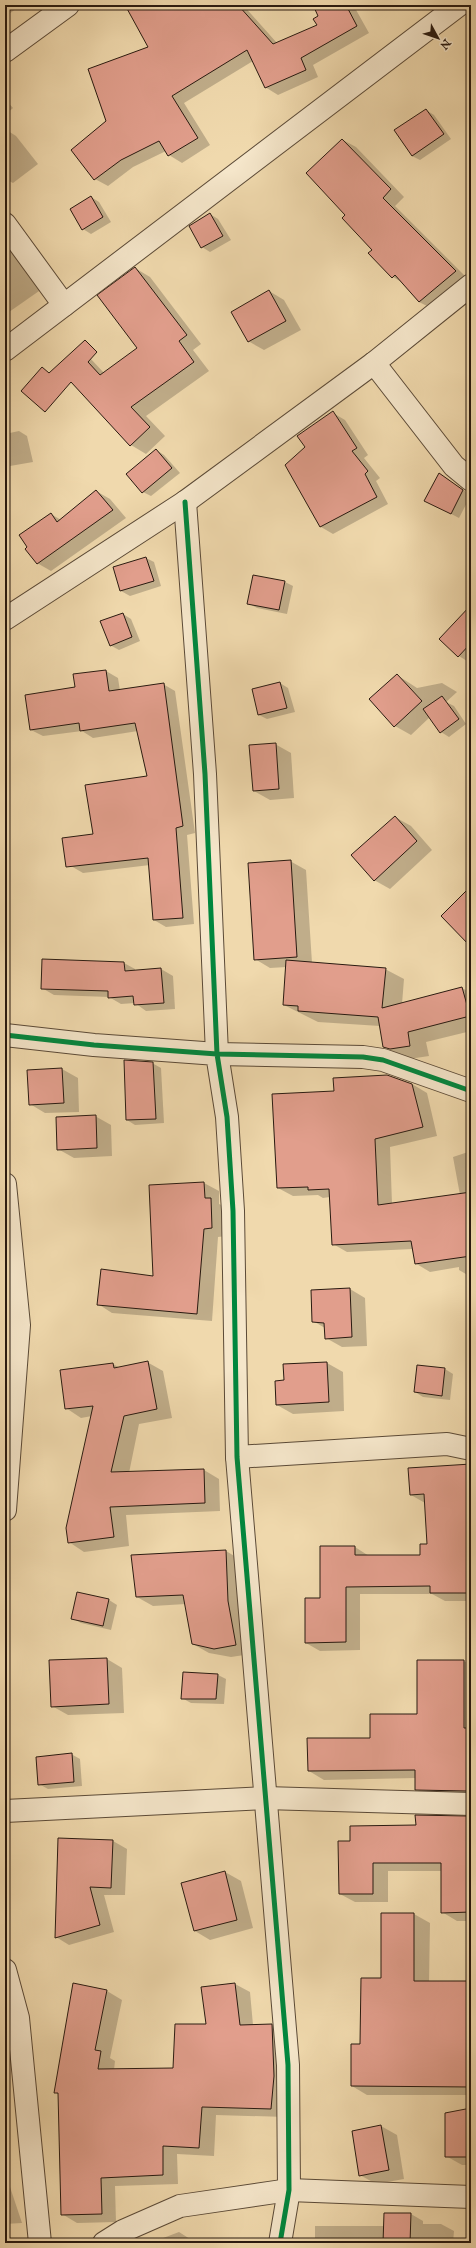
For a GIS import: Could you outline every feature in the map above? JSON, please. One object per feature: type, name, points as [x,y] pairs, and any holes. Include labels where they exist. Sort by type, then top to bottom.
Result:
[{"type":"street","points":[[5,51],[68,5]]},
{"type":"street","points":[[5,350],[459,5]]},
{"type":"street","points":[[5,224],[64,305]]},
{"type":"street","points":[[5,618],[185,502],[374,363],[471,285]]},
{"type":"street","points":[[374,363],[454,466],[471,480]]},
{"type":"street","points":[[185,502],[205,774],[217,1054],[227,1117],[233,1211],[237,1456],[288,2065],[288,2190],[280,2243]]},
{"type":"street","points":[[5,1035],[94,1045],[217,1054],[363,1057],[383,1060],[471,1091]]},
{"type":"street","points":[[5,1184],[18,1325],[5,1510]]},
{"type":"street","points":[[237,1456],[448,1444],[471,1449]]},
{"type":"street","points":[[5,1811],[265,1798],[471,1804]]},
{"type":"street","points":[[5,1970],[18,2018],[40,2243]]},
{"type":"street","points":[[104,2243],[123,2231],[180,2206],[288,2190],[471,2197]]},
{"type":"building","points":[[125,5],[238,5],[273,44],[317,25],[313,19],[318,16],[313,5],[346,5],[357,26],[301,58],[306,70],[265,88],[247,50],[172,96],[198,138],[168,156],[159,141],[121,160],[94,180],[71,150],[106,121],[88,69],[148,47]]},
{"type":"building","points":[[426,109],[444,134],[412,156],[394,130]]},
{"type":"building","points":[[342,139],[391,189],[383,198],[456,271],[419,302],[395,275],[392,278],[368,253],[372,250],[342,218],[345,215],[306,173]]},
{"type":"building","points":[[91,196],[103,217],[82,230],[70,209]]},
{"type":"building","points":[[210,213],[223,236],[201,248],[189,226]]},
{"type":"building","points":[[135,267],[187,335],[179,341],[194,362],[131,407],[150,427],[130,446],[71,382],[45,412],[21,391],[42,367],[49,373],[85,340],[97,352],[88,362],[100,375],[137,348],[97,295]]},
{"type":"building","points":[[269,290],[286,321],[248,342],[231,312]]},
{"type":"building","points":[[333,411],[357,448],[352,451],[368,471],[365,474],[377,497],[320,527],[285,465],[305,447],[297,436]]},
{"type":"building","points":[[156,449],[172,468],[142,493],[126,474]]},
{"type":"building","points":[[439,473],[463,490],[451,514],[424,501]]},
{"type":"building","points":[[96,490],[113,510],[37,564],[25,549],[27,547],[19,535],[51,513],[57,522]]},
{"type":"building","points":[[146,557],[154,581],[120,591],[113,567]]},
{"type":"building","points":[[253,575],[285,581],[279,610],[247,604]]},
{"type":"building","points":[[471,605],[471,643],[458,657],[439,639]]},
{"type":"building","points":[[123,613],[132,637],[110,646],[100,621]]},
{"type":"building","points":[[106,670],[109,691],[164,683],[183,826],[176,828],[183,918],[153,920],[148,858],[66,867],[62,838],[93,834],[85,785],[147,776],[135,723],[80,731],[79,723],[30,730],[25,695],[75,687],[73,674]]},
{"type":"building","points":[[397,674],[422,701],[394,727],[369,699]]},
{"type":"building","points":[[280,682],[287,708],[258,715],[252,689]]},
{"type":"building","points":[[442,696],[459,719],[440,733],[423,709]]},
{"type":"building","points":[[276,743],[279,789],[253,791],[249,745]]},
{"type":"building","points":[[395,816],[417,841],[374,881],[351,855]]},
{"type":"building","points":[[291,860],[297,957],[254,960],[248,863]]},
{"type":"building","points":[[471,886],[471,947],[441,916]]},
{"type":"building","points":[[42,959],[124,962],[125,971],[161,968],[164,1003],[134,1005],[133,996],[108,998],[108,991],[41,989]]},
{"type":"building","points":[[286,960],[386,968],[382,1008],[462,987],[470,1016],[408,1032],[410,1046],[390,1049],[383,1047],[378,1017],[298,1011],[298,1006],[283,1005]]},
{"type":"building","points":[[124,1060],[153,1062],[156,1119],[126,1120]]},
{"type":"building","points":[[62,1068],[64,1103],[29,1105],[27,1070]]},
{"type":"building","points":[[387,1075],[412,1084],[423,1127],[375,1139],[378,1205],[471,1192],[471,1256],[415,1264],[411,1241],[332,1245],[329,1189],[308,1190],[308,1187],[277,1188],[272,1094],[334,1091],[333,1078]]},
{"type":"building","points":[[96,1115],[97,1148],[57,1150],[56,1117]]},
{"type":"building","points":[[204,1182],[205,1198],[211,1198],[212,1228],[204,1229],[197,1314],[97,1305],[101,1269],[153,1276],[149,1185]]},
{"type":"building","points":[[350,1288],[352,1337],[325,1339],[324,1323],[312,1322],[311,1290]]},
{"type":"building","points":[[148,1361],[157,1409],[124,1416],[111,1472],[204,1469],[205,1503],[110,1507],[114,1537],[68,1543],[66,1528],[93,1406],[65,1409],[60,1370],[113,1363],[114,1368]]},
{"type":"building","points":[[327,1362],[329,1402],[276,1405],[275,1381],[284,1380],[283,1364]]},
{"type":"building","points":[[417,1365],[445,1368],[442,1396],[414,1392]]},
{"type":"building","points":[[471,1464],[471,1593],[430,1593],[430,1586],[346,1587],[346,1642],[305,1643],[305,1598],[320,1598],[320,1546],[355,1546],[355,1555],[420,1555],[420,1544],[427,1544],[424,1494],[410,1495],[408,1468]]},
{"type":"building","points":[[226,1550],[228,1601],[236,1645],[214,1649],[192,1644],[183,1595],[136,1597],[131,1555]]},
{"type":"building","points":[[77,1592],[109,1599],[103,1626],[71,1619]]},
{"type":"building","points":[[107,1658],[109,1704],[51,1707],[49,1660]]},
{"type":"building","points":[[417,1660],[464,1660],[464,1728],[471,1728],[471,1781],[467,1781],[467,1791],[415,1790],[415,1770],[308,1771],[307,1738],[370,1738],[370,1714],[417,1714]]},
{"type":"building","points":[[183,1672],[218,1674],[216,1699],[181,1699]]},
{"type":"building","points":[[72,1753],[74,1782],[38,1785],[36,1757]]},
{"type":"building","points":[[415,1815],[467,1816],[467,1860],[471,1860],[471,1912],[441,1913],[441,1863],[373,1863],[373,1894],[339,1894],[338,1841],[350,1841],[350,1826],[416,1825]]},
{"type":"building","points":[[58,1838],[113,1840],[111,1888],[90,1887],[100,1925],[55,1938]]},
{"type":"building","points":[[225,1871],[237,1920],[194,1931],[181,1883]]},
{"type":"building","points":[[381,1913],[414,1913],[414,1981],[470,1981],[471,2087],[351,2086],[351,2044],[360,2044],[361,1978],[381,1978]]},
{"type":"building","points":[[73,1983],[107,1990],[95,2050],[101,2051],[98,2069],[173,2068],[175,2024],[206,2024],[201,1987],[235,1983],[240,2025],[272,2024],[274,2076],[271,2109],[202,2107],[199,2148],[163,2146],[163,2175],[101,2178],[102,2214],[61,2215],[58,2093],[54,2093]]},
{"type":"building","points":[[471,2108],[471,2157],[445,2157],[445,2113]]},
{"type":"building","points":[[381,2125],[389,2170],[359,2176],[352,2131]]},
{"type":"building","points":[[384,2213],[411,2213],[410,2243],[383,2243]]},
{"type":"cycle path","points":[[185,502],[205,774],[217,1054],[363,1057],[383,1060],[471,1091]]},
{"type":"cycle path","points":[[5,1035],[94,1045],[217,1054],[227,1117],[233,1211],[237,1457],[288,2065],[289,2190],[280,2243]]}]
